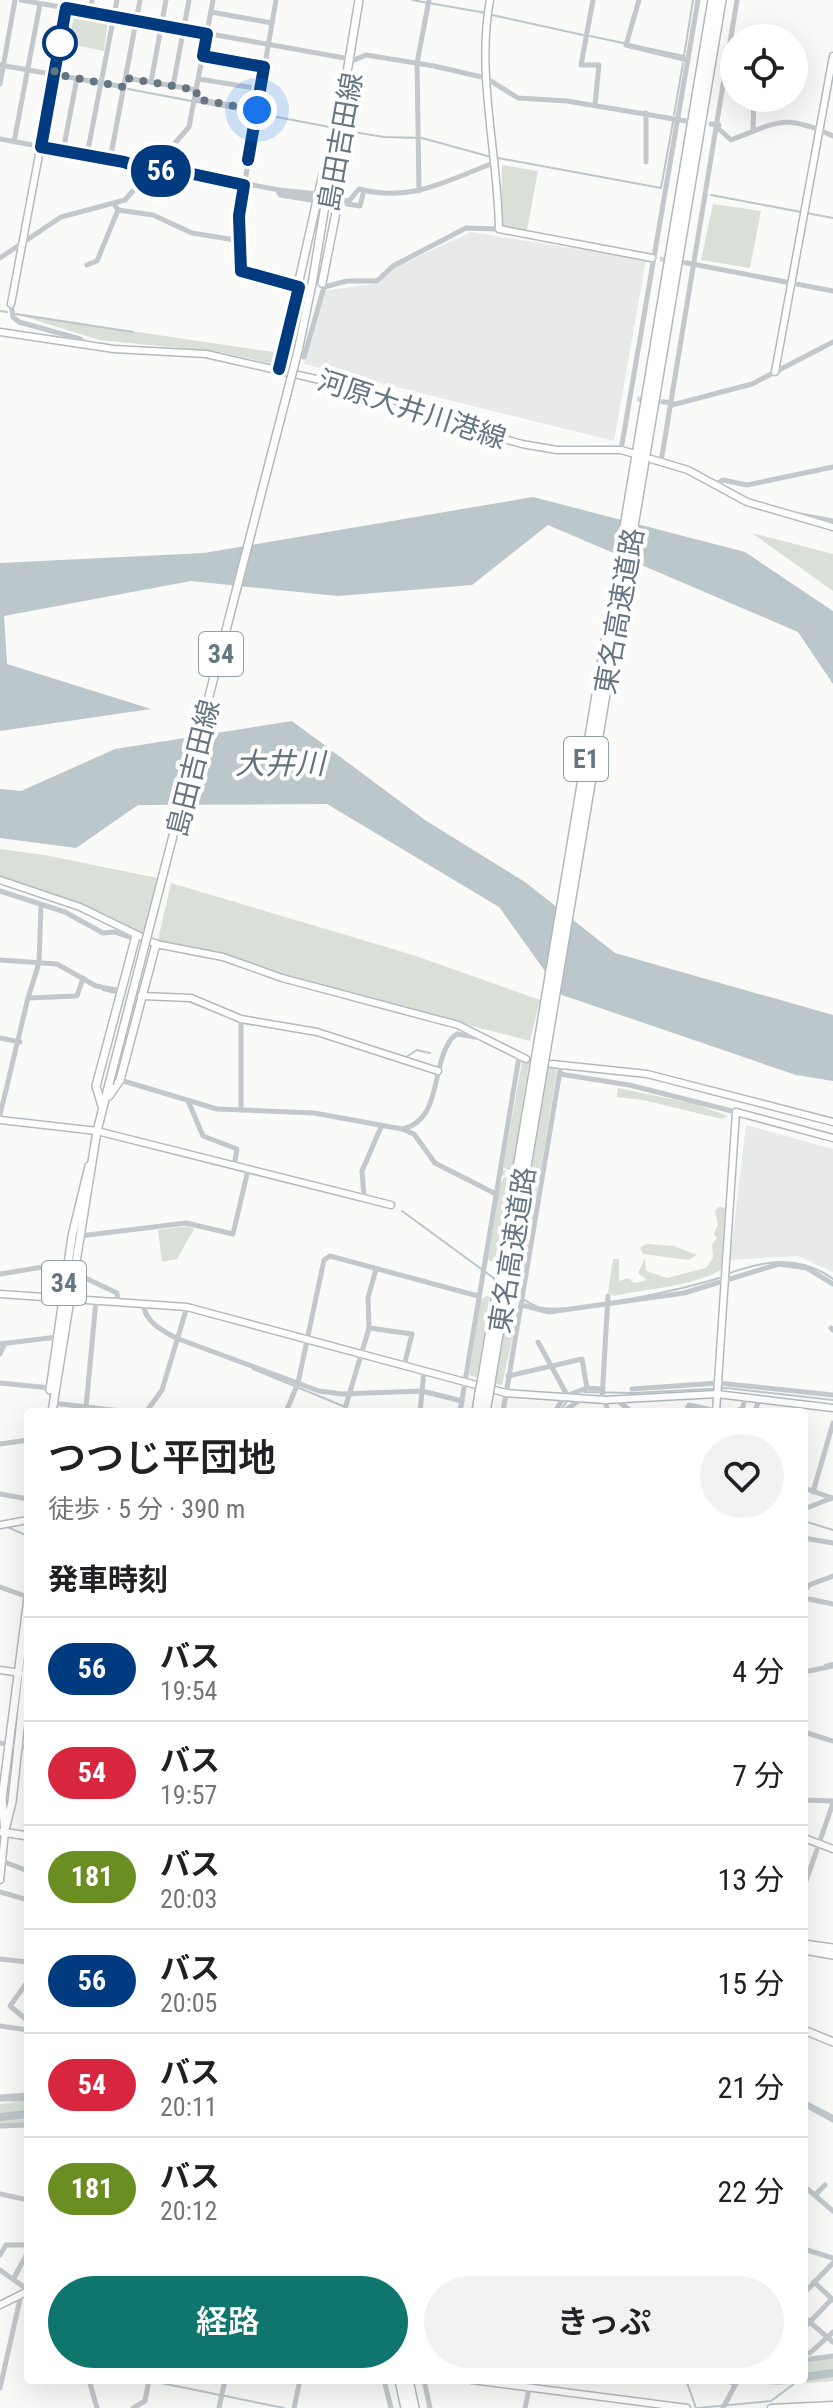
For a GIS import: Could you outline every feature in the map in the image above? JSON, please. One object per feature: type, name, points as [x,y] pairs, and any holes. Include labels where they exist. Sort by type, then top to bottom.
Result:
[{"type":"highway","name":"東名高速道路","points":[[637,481],[713,0]]},
{"type":"highway","name":"東名高速道路","points":[[479,1408],[487,1380],[637,481],[721,0]]},
{"type":"highway","name":"東名高速道路","points":[[484,1394],[485,1408]]},
{"type":"highway","points":[[401,2384],[406,2408]]},
{"type":"highway","points":[[409,2384],[414,2408]]},
{"type":"main road","name":"島田吉田線","points":[[50,1408],[57,1337],[80,1236],[102,1108],[149,943],[301,354],[361,0]]},
{"type":"main road","points":[[279,369],[323,174],[336,154]]},
{"type":"main road","points":[[322,283],[343,177],[336,154]]},
{"type":"main road","points":[[102,1108],[96,1086],[135,935]]},
{"type":"main road","points":[[102,1108],[120,1080],[156,944]]},
{"type":"main road","points":[[120,996],[140,1000]]},
{"type":"main road","name":"島田吉田線","points":[[51,1408],[67,1268],[85,1176],[93,1157]]},
{"type":"main road","points":[[2,1832],[4,1744],[24,1622]]},
{"type":"main road","points":[[2,1832],[12,1802],[24,1701]]},
{"type":"main road","points":[[2,1832],[24,1835]]},
{"type":"main road","points":[[808,1947],[833,1948]]},
{"type":"main road","points":[[808,1948],[833,1955]]},
{"type":"main road","points":[[808,2032],[833,2042]]},
{"type":"street","points":[[0,84],[18,0],[67,4],[114,17],[312,52],[352,57],[366,55],[417,63],[486,78],[518,98],[595,105],[686,121]]},
{"type":"street","points":[[90,12],[92,0]]},
{"type":"street","points":[[87,155],[117,0]]},
{"type":"street","points":[[110,160],[140,0]]},
{"type":"street","points":[[151,82],[166,0]]},
{"type":"street","points":[[173,86],[189,0]]},
{"type":"street","points":[[2,254],[61,217],[125,200],[152,172],[189,127],[213,0]]},
{"type":"street","points":[[265,0],[276,1],[239,216],[241,271],[300,283]]},
{"type":"street","points":[[419,191],[417,63],[429,0]]},
{"type":"street","points":[[490,0],[485,36],[486,78],[497,162],[499,229]]},
{"type":"street","points":[[593,0],[581,65],[599,65],[595,105]]},
{"type":"street","points":[[639,0],[626,45],[688,60]]},
{"type":"street","points":[[621,450],[634,399],[698,0]]},
{"type":"street","points":[[661,462],[719,126],[737,0]]},
{"type":"street","points":[[14,142],[40,4]]},
{"type":"street","points":[[67,4],[11,304],[13,317],[19,322],[84,340],[88,345]]},
{"type":"street","points":[[211,12],[272,23]]},
{"type":"street","points":[[203,56],[264,67]]},
{"type":"street","points":[[775,372],[833,56]]},
{"type":"street","points":[[2,65],[124,87]]},
{"type":"street","points":[[63,151],[77,78]]},
{"type":"street","points":[[126,78],[197,90]]},
{"type":"street","points":[[199,79],[261,89]]},
{"type":"street","points":[[196,99],[257,110]]},
{"type":"street","points":[[753,132],[754,112]]},
{"type":"street","points":[[646,113],[646,162]]},
{"type":"street","points":[[711,124],[719,126],[731,140],[780,122],[800,121],[833,136]]},
{"type":"street","points":[[0,139],[87,155],[152,172],[179,171],[277,190],[280,195],[318,197]]},
{"type":"street","points":[[340,201],[349,201],[359,189],[381,196],[419,191],[497,162]]},
{"type":"street","points":[[340,201],[360,206],[364,190]]},
{"type":"street","points":[[114,204],[118,210],[153,215],[192,233],[241,241]]},
{"type":"street","points":[[87,265],[97,261],[118,210]]},
{"type":"street","points":[[301,354],[324,287],[347,281],[377,281],[393,266],[466,228],[499,229],[656,258]]},
{"type":"street","points":[[687,263],[833,291]]},
{"type":"street","name":"河原大井川港線","points":[[0,332],[88,345],[206,354],[377,393],[457,426],[522,444],[557,450],[621,450],[635,454]]},
{"type":"street","points":[[664,402],[672,404],[752,384],[833,342]]},
{"type":"street","points":[[651,459],[777,513],[833,527]]},
{"type":"street","points":[[714,485],[723,480],[747,485],[833,467]]},
{"type":"street","points":[[777,513],[790,510],[833,521]]},
{"type":"street","points":[[0,880],[80,907],[156,944],[223,957],[282,978],[458,1025],[523,1058],[482,1271],[461,1408]]},
{"type":"street","points":[[0,891],[65,912],[103,933],[135,935]]},
{"type":"street","points":[[41,905],[39,965],[28,998],[0,1118],[97,1131],[391,1205]]},
{"type":"street","points":[[0,960],[66,967],[82,979],[120,996]]},
{"type":"street","points":[[28,998],[77,996],[82,979]]},
{"type":"street","points":[[140,1000],[191,998],[241,1021],[317,1032],[438,1071]]},
{"type":"street","points":[[241,1021],[241,1110]]},
{"type":"street","points":[[402,1129],[421,1121],[452,1038],[457,1034],[481,1038]]},
{"type":"street","points":[[0,1038],[20,1042]]},
{"type":"street","points":[[552,1064],[647,1074],[833,1122]]},
{"type":"street","points":[[504,1408],[561,1064]]},
{"type":"street","points":[[560,1074],[629,1085],[833,1138]]},
{"type":"street","points":[[120,1080],[189,1103],[241,1110],[314,1113],[402,1129],[414,1134],[435,1163],[496,1194]]},
{"type":"street","points":[[189,1103],[203,1136],[237,1149],[234,1166]]},
{"type":"street","points":[[716,1408],[736,1112]]},
{"type":"street","points":[[364,1197],[362,1171],[381,1127]]},
{"type":"street","points":[[80,1236],[186,1223],[233,1234],[248,1170]]},
{"type":"street","points":[[288,1408],[297,1385],[324,1260],[330,1256],[478,1296]]},
{"type":"street","points":[[523,1301],[549,1312],[608,1300],[684,1293],[779,1264],[807,1268],[833,1284]]},
{"type":"street","points":[[0,1274],[49,1266],[67,1268]]},
{"type":"street","points":[[345,1408],[369,1328],[368,1298],[376,1269]]},
{"type":"street","points":[[81,1276],[117,1293],[118,1302]]},
{"type":"street","points":[[0,1294],[187,1307],[506,1393],[580,1400],[602,1395]]},
{"type":"street","points":[[607,1408],[602,1395],[608,1300]]},
{"type":"street","points":[[86,1407],[96,1301]]},
{"type":"street","points":[[143,1303],[144,1313],[158,1328],[176,1338],[297,1385],[329,1394],[422,1391],[462,1401]]},
{"type":"street","points":[[149,1408],[162,1390],[187,1307]]},
{"type":"street","points":[[369,1328],[412,1334],[404,1366]]},
{"type":"street","points":[[0,1354],[2,1344],[57,1337]]},
{"type":"street","points":[[538,1342],[553,1367],[564,1398]]},
{"type":"street","points":[[508,1376],[582,1359],[587,1388]]},
{"type":"street","points":[[420,1408],[424,1371]]},
{"type":"street","points":[[0,1383],[51,1388]]},
{"type":"street","points":[[632,1389],[718,1383],[833,1395]]},
{"type":"street","points":[[558,1408],[564,1398],[587,1388],[617,1400],[627,1408]]},
{"type":"street","points":[[617,1400],[717,1394],[833,1408]]},
{"type":"street","points":[[742,1408],[746,1397]]},
{"type":"street","points":[[756,1408],[759,1399]]},
{"type":"street","points":[[569,1408],[580,1400]]},
{"type":"street","points":[[53,1403],[95,1408]]},
{"type":"street","points":[[813,1492],[833,1423]]},
{"type":"street","points":[[0,1444],[24,1441]]},
{"type":"street","points":[[808,1490],[833,1498]]},
{"type":"street","points":[[0,1494],[24,1498]]},
{"type":"street","points":[[808,1507],[833,1498]]},
{"type":"street","points":[[4,1523],[24,1520]]},
{"type":"street","points":[[808,1539],[833,1543]]},
{"type":"street","points":[[808,1586],[833,1576]]},
{"type":"street","points":[[0,1587],[24,1596]]},
{"type":"street","points":[[808,1599],[833,1604]]},
{"type":"street","points":[[808,1671],[833,1666]]},
{"type":"street","points":[[0,1670],[24,1673]]},
{"type":"street","points":[[808,1733],[833,1741]]},
{"type":"street","points":[[4,1744],[24,1747]]},
{"type":"street","points":[[808,1800],[833,1802],[808,1876]]},
{"type":"street","points":[[0,1880],[2,1832]]},
{"type":"street","points":[[808,1839],[833,1849]]},
{"type":"street","points":[[2,1861],[24,1869]]},
{"type":"street","points":[[0,1892],[24,1899]]},
{"type":"street","points":[[0,1959],[24,1962]]},
{"type":"street","points":[[24,1987],[10,2006],[24,2018]]},
{"type":"street","points":[[0,2026],[24,2029]]},
{"type":"street","points":[[0,2098],[24,2097]]},
{"type":"street","points":[[808,2106],[833,2120]]},
{"type":"street","points":[[0,2126],[24,2125]]},
{"type":"street","points":[[815,2195],[825,2185]]},
{"type":"street","points":[[808,2189],[833,2211]]},
{"type":"street","points":[[0,2194],[24,2199]]},
{"type":"street","points":[[0,2255],[6,2245],[24,2245]]},
{"type":"street","points":[[808,2251],[833,2260],[808,2289]]},
{"type":"street","points":[[14,2278],[24,2259]]},
{"type":"street","points":[[0,2270],[14,2278],[24,2290]]},
{"type":"street","points":[[808,2319],[832,2300],[814,2282]]},
{"type":"street","points":[[0,2305],[24,2293]]},
{"type":"street","points":[[0,2388],[24,2299]]},
{"type":"street","points":[[808,2321],[831,2337],[808,2353]]},
{"type":"street","points":[[808,2359],[833,2356]]},
{"type":"street","points":[[90,2384],[97,2408]]},
{"type":"street","points":[[133,2408],[145,2401],[149,2384]]},
{"type":"street","points":[[219,2408],[224,2384]]},
{"type":"street","points":[[294,2408],[299,2384]]},
{"type":"street","points":[[385,2384],[391,2408]]},
{"type":"street","points":[[425,2384],[430,2408]]},
{"type":"street","points":[[525,2408],[531,2384],[686,2408]]},
{"type":"street","points":[[724,2405],[736,2384]]},
{"type":"street","points":[[771,2408],[833,2405]]},
{"type":"shaded area","points":[[72,13],[108,19],[104,51],[65,43]]},
{"type":"shaded area","points":[[502,165],[538,171],[527,230],[501,226]]},
{"type":"shaded area","points":[[713,204],[761,211],[750,268],[701,260]]},
{"type":"shaded area","points":[[471,232],[646,260],[614,441],[304,364],[324,291],[380,283],[389,270]]},
{"type":"shaded area","points":[[16,314],[280,353],[277,363],[272,364],[220,352],[99,340]]},
{"type":"shaded area","points":[[752,533],[833,554],[833,591]]},
{"type":"shaded area","points":[[0,849],[157,878],[146,936],[0,879]]},
{"type":"shaded area","points":[[171,883],[413,955],[540,1000],[530,1041],[306,983],[236,958],[158,940]]},
{"type":"shaded area","points":[[522,1062],[529,1063],[512,1171],[503,1168]]},
{"type":"shaded area","points":[[547,1066],[557,1070],[540,1174],[531,1175]]},
{"type":"shaded area","points":[[618,1088],[695,1104],[728,1116],[722,1119],[617,1097]]},
{"type":"shaded area","points":[[746,1125],[833,1149],[833,1272],[798,1256],[730,1260]]},
{"type":"shaded area","points":[[504,1177],[509,1178],[495,1264],[488,1259],[500,1184]]},
{"type":"shaded area","points":[[529,1182],[538,1184],[523,1278],[514,1275]]},
{"type":"shaded area","points":[[719,1207],[725,1208],[721,1270],[667,1287],[614,1296],[608,1292],[613,1259],[619,1259],[619,1281],[628,1278],[634,1283],[647,1280],[638,1273],[645,1258],[646,1271],[667,1278],[706,1268],[713,1258],[712,1244],[717,1238],[714,1234],[718,1224],[715,1211]]},
{"type":"shaded area","points":[[188,1226],[194,1229],[177,1259],[162,1262],[158,1230]]},
{"type":"shaded area","points":[[646,1244],[674,1246],[697,1255],[689,1260],[643,1254],[640,1248]]},
{"type":"shaded area","points":[[490,1297],[477,1378],[469,1375],[481,1299]]},
{"type":"shaded area","points":[[508,1306],[518,1313],[502,1385],[495,1384]]},
{"type":"shaded area","points":[[24,2101],[24,2123],[0,2124],[0,2104]]},
{"type":"shaded area","points":[[833,2358],[833,2381],[808,2383],[808,2360]]},
{"type":"water","points":[[533,497],[745,552],[833,611],[833,684],[798,632],[548,525],[472,585],[338,596],[191,581],[4,616],[7,664],[151,709],[0,731],[0,563],[204,553]]},
{"type":"water","name":"大井川","points":[[292,721],[425,820],[525,882],[615,953],[833,1015],[833,1081],[796,1075],[562,995],[499,907],[327,804],[138,805],[76,848],[0,838],[0,789],[21,791],[115,749]]},
{"type":"waterway","points":[[412,0],[486,13]]},
{"type":"waterway","points":[[684,56],[693,0]]},
{"type":"waterway","points":[[492,15],[583,35]]},
{"type":"waterway","points":[[590,36],[684,56]]},
{"type":"waterway","points":[[674,115],[683,63]]},
{"type":"waterway","points":[[128,89],[335,128]]},
{"type":"waterway","points":[[498,158],[661,188],[673,122]]},
{"type":"waterway","points":[[341,130],[384,137],[422,138],[491,157]]},
{"type":"waterway","points":[[711,195],[833,218]]},
{"type":"waterway","points":[[0,311],[7,312]]},
{"type":"waterway","points":[[16,314],[133,332]]},
{"type":"waterway","points":[[103,990],[117,996]]},
{"type":"waterway","points":[[188,1001],[234,1019]]},
{"type":"waterway","points":[[406,1057],[417,1050],[430,1053]]},
{"type":"waterway","points":[[402,1211],[495,1279]]},
{"type":"waterway","points":[[730,1273],[783,1262],[808,1266],[833,1279]]},
{"type":"waterway","points":[[510,1290],[538,1307],[558,1309],[630,1299],[719,1278]]},
{"type":"waterway","points":[[253,1369],[343,1406]]},
{"type":"waterway","points":[[584,1392],[634,1393],[726,1388],[833,1400]]},
{"type":"waterway","points":[[562,1408],[568,1400]]},
{"type":"waterway","points":[[808,1522],[833,1530]]},
{"type":"waterway","points":[[5,1526],[24,1534]]},
{"type":"waterway","points":[[825,1665],[833,1663]]},
{"type":"waterway","points":[[808,2103],[833,2116]]},
{"type":"waterway","points":[[0,2117],[24,2114]]},
{"type":"waterway","points":[[808,2376],[833,2373]]},
{"type":"waterway","points":[[166,2384],[284,2408]]},
{"type":"waterway","points":[[687,2384],[696,2408]]},
{"type":"waterway","points":[[697,2408],[771,2401],[794,2384]]},
{"type":"tunnel","points":[[660,259],[687,263]]},
{"type":"tunnel","points":[[637,399],[664,402]]},
{"type":"tunnel","points":[[500,1172],[542,1181]]},
{"type":"bus line","name":"56","points":[[248,160],[264,67],[203,56],[207,34],[66,8],[41,147],[124,162],[152,172],[179,171],[244,185],[239,216],[241,271],[299,287],[279,369]]},
{"type":"route","points":[[60,43],[54,74],[124,87],[126,78],[197,90],[196,99],[257,110]]}]
